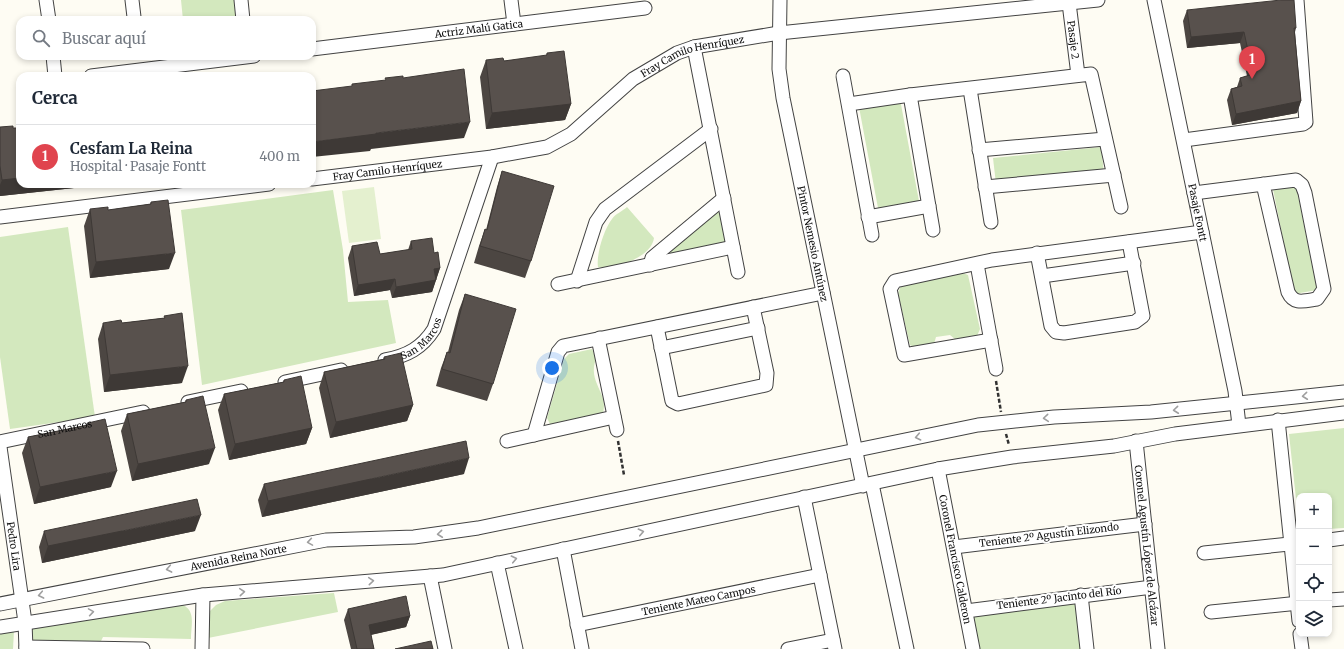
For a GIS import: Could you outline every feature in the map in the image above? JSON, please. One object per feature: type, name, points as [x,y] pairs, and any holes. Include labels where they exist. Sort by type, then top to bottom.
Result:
[{"type":"street","points":[[46,0],[48,16]]},
{"type":"street","points":[[132,0],[134,16]]},
{"type":"street","points":[[241,0],[243,16]]},
{"type":"street","points":[[511,0],[514,24]]},
{"type":"street","name":"Pintor Nemesio Antúnez","points":[[780,0],[780,69],[784,105],[856,450],[868,485],[907,649]]},
{"type":"street","name":"Fray Camilo Henríquez","points":[[316,179],[534,151],[560,142],[633,79],[677,54],[694,47],[779,33],[1098,0]]},
{"type":"street","name":"Pasaje Fontt","points":[[1154,0],[1237,403],[1239,425]]},
{"type":"street","points":[[1184,140],[1303,124],[1306,122],[1297,0]]},
{"type":"street","name":"Pasaje 2","points":[[1069,3],[1078,75]]},
{"type":"street","name":"Actriz Malú Gatica","points":[[316,49],[645,8]]},
{"type":"street","points":[[694,47],[738,272]]},
{"type":"street","points":[[53,60],[55,72]]},
{"type":"street","points":[[124,72],[218,60]]},
{"type":"street","points":[[849,104],[910,95],[1091,74],[1121,208]]},
{"type":"street","points":[[843,76],[872,235]]},
{"type":"street","points":[[970,88],[991,222]]},
{"type":"street","points":[[910,95],[933,230]]},
{"type":"street","points":[[577,280],[596,222],[605,209],[711,128]]},
{"type":"street","points":[[979,150],[1106,139]]},
{"type":"street","name":"San Marcos","points":[[369,364],[409,354],[423,344],[434,329],[492,157]]},
{"type":"street","points":[[985,188],[1114,175]]},
{"type":"street","points":[[1194,193],[1263,184],[1296,180],[1302,185],[1305,193],[1324,289],[1317,299],[1298,302],[1291,298],[1288,292],[1263,184]]},
{"type":"street","points":[[0,217],[236,188]]},
{"type":"street","points":[[650,265],[652,258],[724,198]]},
{"type":"street","points":[[868,217],[929,206]]},
{"type":"street","points":[[991,340],[904,355],[890,289],[895,281],[1037,253],[1202,232]]},
{"type":"street","points":[[1037,253],[1051,326],[1056,332],[1071,332],[1136,322],[1143,316],[1130,242]]},
{"type":"street","points":[[558,284],[733,247]]},
{"type":"street","points":[[1042,276],[1134,263]]},
{"type":"street","points":[[977,264],[996,369]]},
{"type":"street","points":[[534,435],[558,352],[563,346],[823,293]]},
{"type":"street","points":[[657,327],[672,401],[678,404],[766,385],[767,373],[753,307]]},
{"type":"street","points":[[661,348],[758,328]]},
{"type":"street","points":[[600,338],[599,343],[617,430]]},
{"type":"street","points":[[269,385],[354,367]]},
{"type":"street","points":[[177,404],[254,388]]},
{"type":"street","name":"Avenida Reina Norte","points":[[0,604],[21,598],[326,540],[414,537],[478,528],[984,424],[1068,416],[1151,412],[1344,392]]},
{"type":"street","name":"San Marcos","points":[[0,442],[154,409]]},
{"type":"street","points":[[0,627],[203,595],[430,576],[981,461],[1081,450],[1175,434],[1344,413]]},
{"type":"street","points":[[507,441],[614,417]]},
{"type":"street","points":[[1278,420],[1295,543],[1298,601]]},
{"type":"street","name":"Coronel Agustín López de Alcázar","points":[[1136,441],[1158,649]]},
{"type":"street","name":"Pedro Lira","points":[[0,447],[25,622],[26,648]]},
{"type":"street","name":"Coronel Francisco Calderon","points":[[938,469],[973,649]]},
{"type":"street","points":[[788,649],[834,644],[804,497]]},
{"type":"street","name":"Teniente 2º Agustín Elizondo","points":[[954,547],[1145,524]]},
{"type":"street","points":[[1332,540],[1344,538]]},
{"type":"street","points":[[1204,554],[1295,543]]},
{"type":"street","points":[[563,549],[582,649]]},
{"type":"street","points":[[497,563],[516,649]]},
{"type":"street","name":"Teniente Mateo Campos","points":[[577,625],[820,575]]},
{"type":"street","points":[[430,576],[445,649]]},
{"type":"street","name":"Teniente 2º Jacinto del Río","points":[[966,610],[1152,587]]},
{"type":"street","points":[[202,649],[203,595]]},
{"type":"street","points":[[1081,595],[1087,649]]},
{"type":"street","points":[[1332,600],[1344,599]]},
{"type":"street","points":[[1210,612],[1296,603]]},
{"type":"street","points":[[1300,637],[1302,649]]},
{"type":"street","points":[[26,648],[143,648]]},
{"type":"path","points":[[617,430],[624,475]]},
{"type":"green space","points":[[181,0],[235,0],[237,16],[183,16]]},
{"type":"green space","points":[[900,99],[919,201],[878,208],[859,107]]},
{"type":"green space","points":[[1101,147],[1104,173],[996,184],[993,158]]},
{"type":"green space","points":[[1296,185],[1317,290],[1294,294],[1273,189]]},
{"type":"green space","points":[[374,187],[381,239],[349,243],[342,191]]},
{"type":"green space","points":[[333,190],[343,250],[348,302],[388,300],[396,343],[202,385],[181,210]]},
{"type":"green space","points":[[627,207],[654,238],[651,245],[646,251],[631,261],[614,266],[598,267],[599,249],[606,229],[613,217]]},
{"type":"green space","points":[[716,209],[721,211],[728,244],[664,257],[663,252]]},
{"type":"green space","points":[[68,227],[95,417],[10,429],[0,357],[0,237]]},
{"type":"green space","points":[[963,273],[968,275],[980,329],[977,336],[956,340],[950,335],[936,337],[934,344],[916,348],[910,345],[898,293],[901,286]]},
{"type":"green space","points":[[592,349],[596,359],[594,374],[603,399],[603,413],[550,424],[547,418],[564,359],[569,354]]},
{"type":"green space","points":[[1344,428],[1344,528],[1332,529],[1332,493],[1296,493],[1296,499],[1289,434]]},
{"type":"green space","points":[[334,593],[338,612],[208,638],[209,612],[216,605],[225,601]]},
{"type":"green space","points":[[1079,597],[1085,649],[979,649],[972,611]]},
{"type":"green space","points":[[183,605],[190,611],[192,619],[191,639],[103,637],[100,643],[29,643],[33,628]]},
{"type":"green space","points":[[14,631],[13,649],[0,649],[0,634]]},
{"type":"building","points":[[1281,0],[1294,0],[1296,28],[1294,28],[1301,101],[1236,114],[1231,89],[1242,86],[1240,78],[1253,74],[1244,32],[1191,37],[1187,10]]},
{"type":"building","points":[[564,51],[571,104],[492,113],[486,60],[503,58],[504,61]]},
{"type":"building","points":[[464,69],[470,122],[316,142],[316,90],[386,80],[385,78],[403,76],[403,78]]},
{"type":"building","points":[[13,126],[13,128],[16,128],[16,178],[2,180],[0,166],[0,127]]},
{"type":"building","points":[[502,171],[554,186],[531,261],[480,246],[485,229],[487,230]]},
{"type":"building","points":[[168,200],[175,253],[96,262],[90,209],[108,207],[108,210]]},
{"type":"building","points":[[432,238],[434,253],[438,252],[440,268],[434,269],[436,280],[396,287],[395,279],[358,285],[352,246],[377,242],[380,254],[412,249],[411,241]]},
{"type":"building","points":[[465,294],[516,309],[493,384],[442,369],[447,352],[450,353]]},
{"type":"building","points":[[182,313],[188,366],[110,375],[103,323],[121,320],[122,323],[165,318],[164,316]]},
{"type":"building","points":[[401,353],[413,405],[336,422],[324,372],[385,359],[384,357]]},
{"type":"building","points":[[301,376],[312,428],[235,444],[224,394],[284,382],[284,380]]},
{"type":"building","points":[[203,396],[215,448],[138,464],[127,414],[186,402],[186,400]]},
{"type":"building","points":[[105,419],[117,471],[40,487],[28,437],[88,425],[88,423]]},
{"type":"building","points":[[466,441],[469,458],[268,501],[264,484]]},
{"type":"building","points":[[197,499],[201,515],[48,546],[44,531]]},
{"type":"building","points":[[406,596],[410,616],[369,625],[374,649],[357,649],[348,609]]},
{"type":"building","points":[[431,641],[433,649],[395,649]]},
{"type":"place","name":"Cesfam La Reina","points":[[1252,79]]}]
